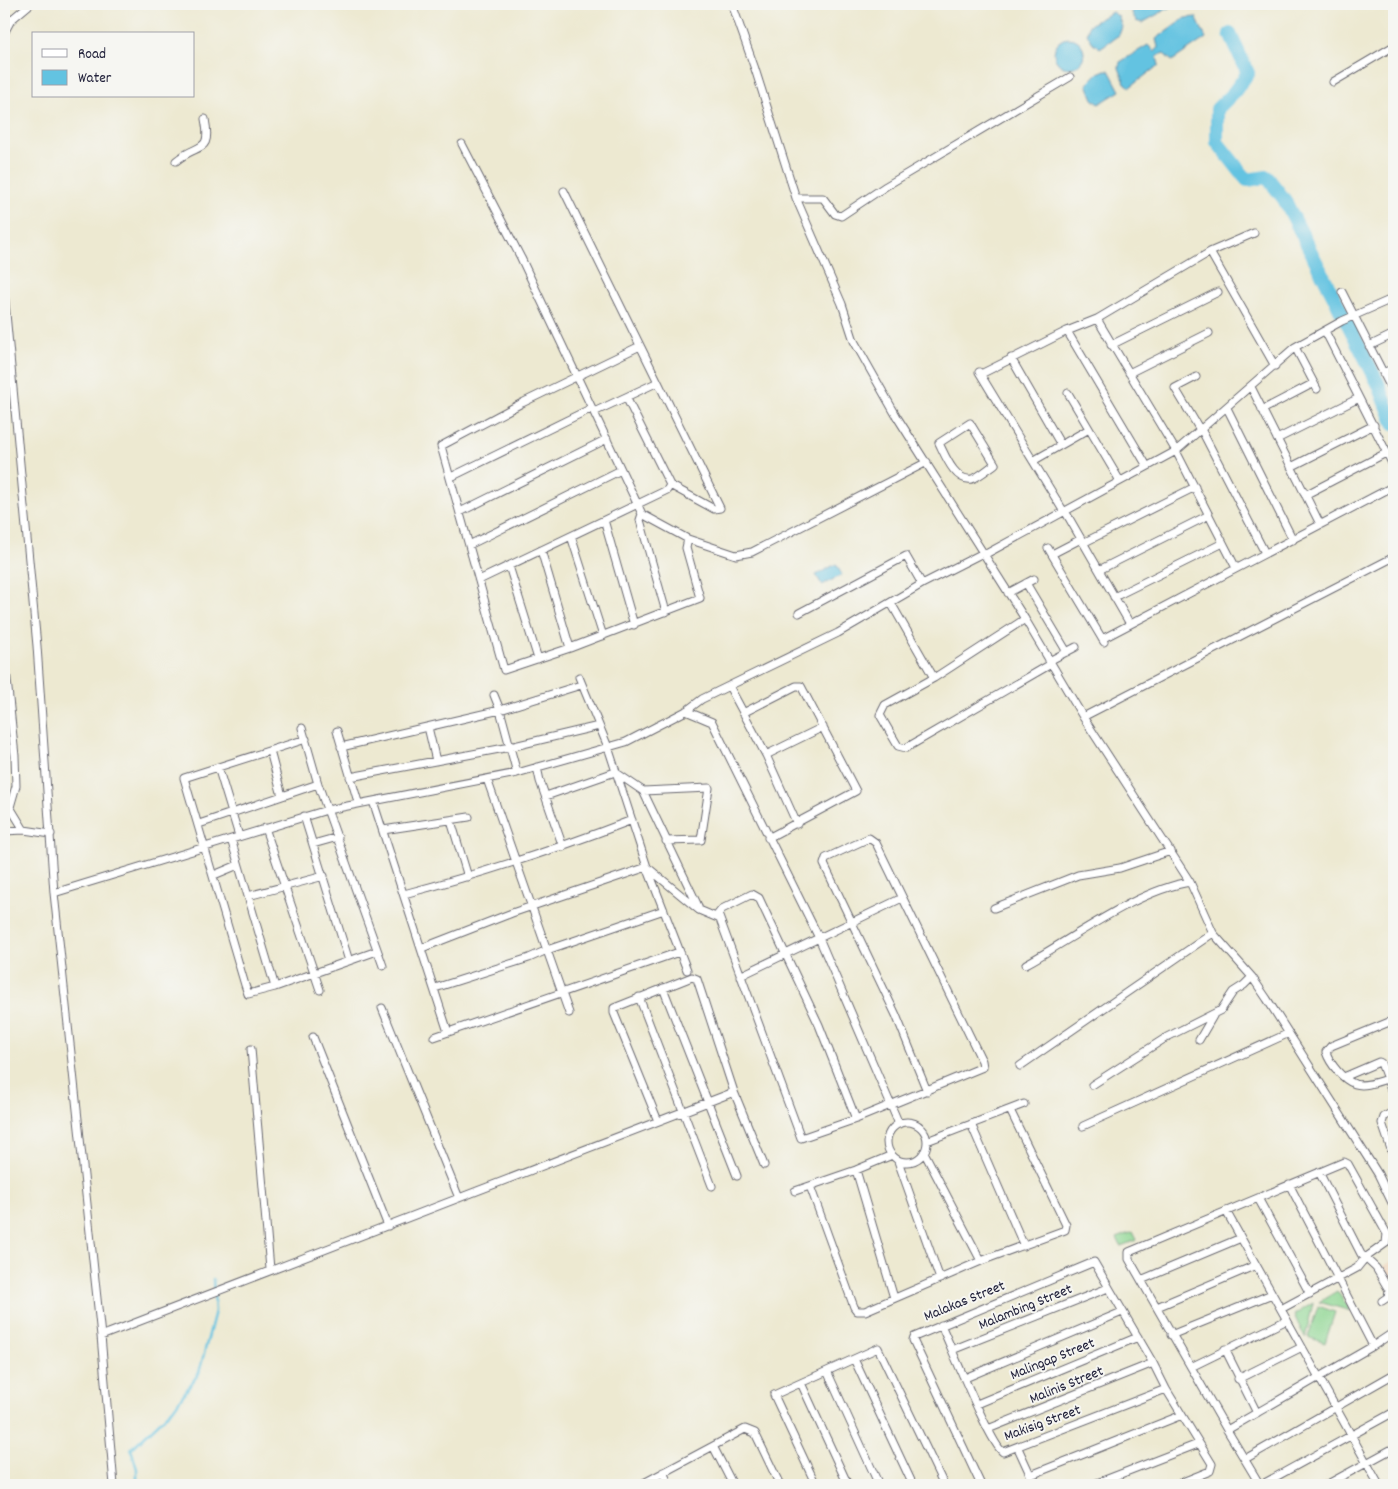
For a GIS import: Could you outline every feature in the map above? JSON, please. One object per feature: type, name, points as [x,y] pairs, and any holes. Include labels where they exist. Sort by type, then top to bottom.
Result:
[{"type":"street","points":[[4,33],[11,20],[30,4]]},
{"type":"street","points":[[732,4],[756,69],[796,198],[842,304],[854,341],[897,417],[1025,619],[1083,717],[1190,882],[1213,933],[1252,977],[1378,1174],[1394,1207]]},
{"type":"street","points":[[1333,82],[1394,46]]},
{"type":"street","points":[[796,198],[823,198],[834,214],[841,216],[886,186],[1070,77]]},
{"type":"street","points":[[176,161],[204,145],[208,136],[205,119]]},
{"type":"street","points":[[462,144],[521,258],[642,514],[688,539],[736,555],[752,552],[926,462]]},
{"type":"street","points":[[564,191],[720,508],[714,509],[670,485],[626,397]]},
{"type":"street","points":[[1130,624],[980,372],[1067,330],[1097,319],[1210,252],[1254,234]]},
{"type":"street","points":[[1210,252],[1230,283],[1253,330],[1275,366]]},
{"type":"street","points":[[4,292],[38,659],[54,893],[101,1336],[114,1485]]},
{"type":"street","points":[[1111,345],[1218,292]]},
{"type":"street","points":[[1342,292],[1352,317],[1394,394]]},
{"type":"street","points":[[54,893],[304,816],[358,802],[373,801],[517,773],[638,737],[686,711],[702,699],[838,633],[922,584],[984,554],[1176,451],[1295,347],[1342,321],[1394,298]]},
{"type":"street","points":[[1097,319],[1176,451],[1236,568]]},
{"type":"street","points":[[1067,330],[1147,466]]},
{"type":"street","points":[[1325,331],[1394,467]]},
{"type":"street","points":[[1129,373],[1209,332]]},
{"type":"street","points":[[1369,346],[1394,334]]},
{"type":"street","points":[[640,346],[578,378],[522,403],[441,446],[504,670],[634,625],[700,598],[686,548],[688,539]]},
{"type":"street","points":[[1262,410],[1315,386],[1295,347]]},
{"type":"street","points":[[1011,358],[1061,445]]},
{"type":"street","points":[[1383,373],[1394,368]]},
{"type":"street","points":[[1196,376],[1175,388],[1201,430],[1265,553]]},
{"type":"street","points":[[451,477],[593,410],[658,382]]},
{"type":"street","points":[[1251,387],[1320,524]]},
{"type":"street","points":[[1068,394],[1120,481]]},
{"type":"street","points":[[1277,439],[1359,398]]},
{"type":"street","points":[[1227,408],[1293,540]]},
{"type":"street","points":[[970,423],[995,464],[972,479],[964,478],[956,473],[938,443],[970,423]]},
{"type":"street","points":[[1291,467],[1374,425]]},
{"type":"street","points":[[1033,461],[1088,428]]},
{"type":"street","points":[[460,512],[607,439]]},
{"type":"street","points":[[1305,495],[1386,453]]},
{"type":"street","points":[[469,545],[621,470]]},
{"type":"street","points":[[479,580],[638,505],[668,490],[670,485]]},
{"type":"street","points":[[1195,487],[1082,541],[1050,551],[1103,640],[1130,624],[1394,486]]},
{"type":"street","points":[[642,514],[640,520],[666,612]]},
{"type":"street","points":[[1099,570],[1209,515]]},
{"type":"street","points":[[604,520],[634,625]]},
{"type":"street","points":[[571,536],[603,636]]},
{"type":"street","points":[[1114,597],[1223,543]]},
{"type":"street","points":[[541,550],[570,648]]},
{"type":"street","points":[[799,613],[906,556],[922,584]]},
{"type":"street","points":[[1083,717],[1394,557]]},
{"type":"street","points":[[509,566],[538,659]]},
{"type":"street","points":[[1008,593],[1034,579]]},
{"type":"street","points":[[1026,583],[1067,652]]},
{"type":"street","points":[[890,603],[934,678]]},
{"type":"street","points":[[1025,619],[934,678],[885,705],[880,715],[901,748],[906,748],[1076,647]]},
{"type":"street","points":[[4,651],[15,756],[16,786],[7,806],[24,830]]},
{"type":"street","points":[[341,747],[500,710],[580,681],[608,747],[647,867],[687,970]]},
{"type":"street","points":[[729,686],[766,755],[797,824]]},
{"type":"street","points":[[743,713],[796,686],[801,686],[856,791],[768,838]]},
{"type":"street","points":[[494,694],[517,773]]},
{"type":"street","points":[[686,711],[712,722],[819,938],[899,1124]]},
{"type":"street","points":[[350,776],[510,747],[599,726]]},
{"type":"street","points":[[766,755],[822,727]]},
{"type":"street","points":[[302,728],[318,784],[383,966]]},
{"type":"street","points":[[428,728],[436,761]]},
{"type":"street","points":[[337,731],[358,802]]},
{"type":"street","points":[[306,739],[184,778],[248,994],[275,987],[377,951]]},
{"type":"street","points":[[270,751],[282,796]]},
{"type":"street","points":[[218,767],[239,836]]},
{"type":"street","points":[[537,767],[563,847]]},
{"type":"street","points":[[615,772],[643,791],[699,910]]},
{"type":"street","points":[[546,796],[615,772]]},
{"type":"street","points":[[487,779],[569,1013]]},
{"type":"street","points":[[199,824],[318,784]]},
{"type":"street","points":[[643,791],[709,788],[700,840],[666,841]]},
{"type":"street","points":[[373,801],[448,1032]]},
{"type":"street","points":[[304,816],[349,961]]},
{"type":"street","points":[[383,830],[469,817]]},
{"type":"street","points":[[404,894],[468,877],[563,847],[632,820]]},
{"type":"street","points":[[451,821],[468,877]]},
{"type":"street","points":[[265,828],[320,990]]},
{"type":"street","points":[[4,831],[24,830],[51,834]]},
{"type":"street","points":[[314,844],[338,837]]},
{"type":"street","points":[[856,1119],[819,1025],[757,896],[752,894],[722,909],[718,914],[798,1136],[804,1139],[856,1119],[890,1105],[927,1091],[982,1067],[982,1061],[876,843],[871,838],[826,858],[824,864],[896,1015],[927,1091]]},
{"type":"street","points":[[231,839],[275,987]]},
{"type":"street","points":[[994,908],[1078,875],[1120,868],[1171,851]]},
{"type":"street","points":[[214,875],[238,865]]},
{"type":"street","points":[[422,948],[647,867]]},
{"type":"street","points":[[647,867],[699,910],[718,918]]},
{"type":"street","points":[[248,896],[324,876]]},
{"type":"street","points":[[1026,964],[1140,898],[1172,884],[1190,882]]},
{"type":"street","points":[[740,976],[902,898]]},
{"type":"street","points":[[435,988],[529,958],[546,950],[664,910]]},
{"type":"street","points":[[1020,1066],[1213,933]]},
{"type":"street","points":[[434,1037],[679,952]]},
{"type":"street","points":[[658,1121],[614,1013],[614,1008],[692,977],[697,979],[734,1092],[764,1165]]},
{"type":"street","points":[[1092,1085],[1167,1037],[1213,1016],[1221,1010],[1233,992],[1252,977]]},
{"type":"street","points":[[663,988],[737,1176]]},
{"type":"street","points":[[639,997],[712,1186]]},
{"type":"street","points":[[382,1008],[459,1198]]},
{"type":"street","points":[[1198,1040],[1213,1016]]},
{"type":"street","points":[[1386,1079],[1366,1085],[1355,1084],[1344,1077],[1329,1062],[1326,1052],[1331,1046],[1394,1020]]},
{"type":"street","points":[[1083,1126],[1288,1034]]},
{"type":"street","points":[[313,1036],[388,1226]]},
{"type":"street","points":[[251,1049],[270,1269]]},
{"type":"street","points":[[1344,1077],[1379,1062],[1394,1098]]},
{"type":"street","points":[[101,1336],[214,1294],[270,1269],[388,1226],[734,1092]]},
{"type":"street","points":[[927,1141],[1024,1104]]},
{"type":"street","points":[[810,1186],[857,1311],[864,1311],[981,1261],[1065,1230],[1066,1225],[1010,1110]]},
{"type":"street","points":[[1394,1112],[1384,1117],[1382,1124],[1392,1146],[1394,1158]]},
{"type":"street","points":[[898,1160],[916,1160],[924,1152],[927,1141],[922,1129],[917,1125],[911,1123],[899,1124],[893,1128],[887,1138],[887,1144],[892,1155],[898,1160],[940,1279]]},
{"type":"street","points":[[971,1124],[1024,1246]]},
{"type":"street","points":[[924,1152],[981,1261]]},
{"type":"street","points":[[795,1191],[856,1170],[892,1155]]},
{"type":"street","points":[[1281,1309],[1340,1279],[1357,1268],[1365,1258],[1386,1243],[1387,1234],[1348,1164],[1339,1162],[1258,1198],[1131,1250],[1129,1259],[1171,1335],[1260,1485],[1394,1412]]},
{"type":"street","points":[[856,1170],[894,1298]]},
{"type":"street","points":[[1319,1172],[1365,1258],[1376,1268],[1389,1290],[1388,1297],[1382,1300]]},
{"type":"street","points":[[1289,1184],[1340,1279],[1373,1346]]},
{"type":"street","points":[[1258,1198],[1310,1294]]},
{"type":"street","points":[[1226,1211],[1379,1485]]},
{"type":"street","points":[[1141,1280],[1241,1238]]},
{"type":"street","name":"Malakas Street","points":[[981,1485],[913,1340],[918,1334],[1094,1262],[1108,1288]]},
{"type":"street","points":[[1157,1307],[1256,1265]]},
{"type":"street","points":[[1108,1288],[1198,1444],[1212,1464],[1210,1471],[1175,1485]]},
{"type":"street","name":"Malambing Street","points":[[952,1350],[1108,1288]]},
{"type":"street","points":[[1171,1335],[1272,1294]]},
{"type":"street","points":[[965,1378],[1122,1312]]},
{"type":"street","points":[[1191,1367],[1287,1320]]},
{"type":"street","name":"Makisig Street","points":[[941,1325],[999,1450],[1009,1452],[1166,1389]]},
{"type":"street","points":[[1227,1430],[1384,1340],[1394,1332]]},
{"type":"street","name":"Malingap Street","points":[[977,1404],[1138,1337]]},
{"type":"street","points":[[1384,1340],[1394,1339]]},
{"type":"street","points":[[1238,1379],[1302,1347]]},
{"type":"street","points":[[816,1485],[774,1395],[878,1348],[944,1485]]},
{"type":"street","points":[[1225,1349],[1238,1379],[1257,1413]]},
{"type":"street","points":[[854,1359],[913,1485]]},
{"type":"street","name":"Malinis Street","points":[[988,1429],[1153,1363]]},
{"type":"street","points":[[827,1372],[879,1485]]},
{"type":"street","points":[[1245,1459],[1394,1374]]},
{"type":"street","points":[[802,1383],[848,1485]]},
{"type":"street","points":[[1031,1475],[1182,1415]]},
{"type":"street","points":[[640,1485],[745,1430],[755,1433],[780,1485]]},
{"type":"street","points":[[1092,1485],[1198,1444]]},
{"type":"street","points":[[713,1446],[733,1485]]},
{"type":"street","points":[[1018,1448],[1035,1485]]},
{"type":"street","points":[[1326,1485],[1394,1448]]},
{"type":"street","points":[[663,1472],[669,1485]]},
{"type":"shaded area","points":[[1394,1260],[1394,1293],[1380,1268]]},
{"type":"green space","points":[[1133,1232],[1137,1240],[1121,1246],[1117,1238]]},
{"type":"green space","points":[[1337,1291],[1351,1311],[1319,1302]]},
{"type":"green space","points":[[1313,1303],[1305,1338],[1294,1315]]},
{"type":"green space","points":[[1318,1306],[1335,1312],[1325,1343],[1308,1337]]},
{"type":"water","points":[[1134,4],[1176,4],[1142,23],[1136,21],[1132,13]]},
{"type":"water","points":[[1112,12],[1118,16],[1122,27],[1119,35],[1100,48],[1093,43],[1087,34],[1089,25]]},
{"type":"water","points":[[1196,17],[1206,38],[1172,61],[1163,53],[1157,57],[1159,65],[1130,87],[1125,83],[1119,68],[1120,62],[1148,45],[1155,52],[1158,47],[1156,39],[1185,18]]},
{"type":"water","points":[[1069,38],[1080,42],[1084,53],[1080,64],[1069,68],[1058,64],[1054,53],[1058,42]]},
{"type":"water","points":[[1109,70],[1120,91],[1099,104],[1093,99],[1087,84],[1098,73]]},
{"type":"water","points":[[836,564],[842,575],[822,585],[816,575]]},
{"type":"waterway","points":[[1230,34],[1248,73],[1234,92],[1217,109],[1217,142],[1247,180],[1267,177],[1284,199],[1378,383],[1394,423]]},
{"type":"waterway","points":[[137,1485],[137,1469],[131,1449],[173,1409],[199,1373],[215,1311],[213,1279]]}]
